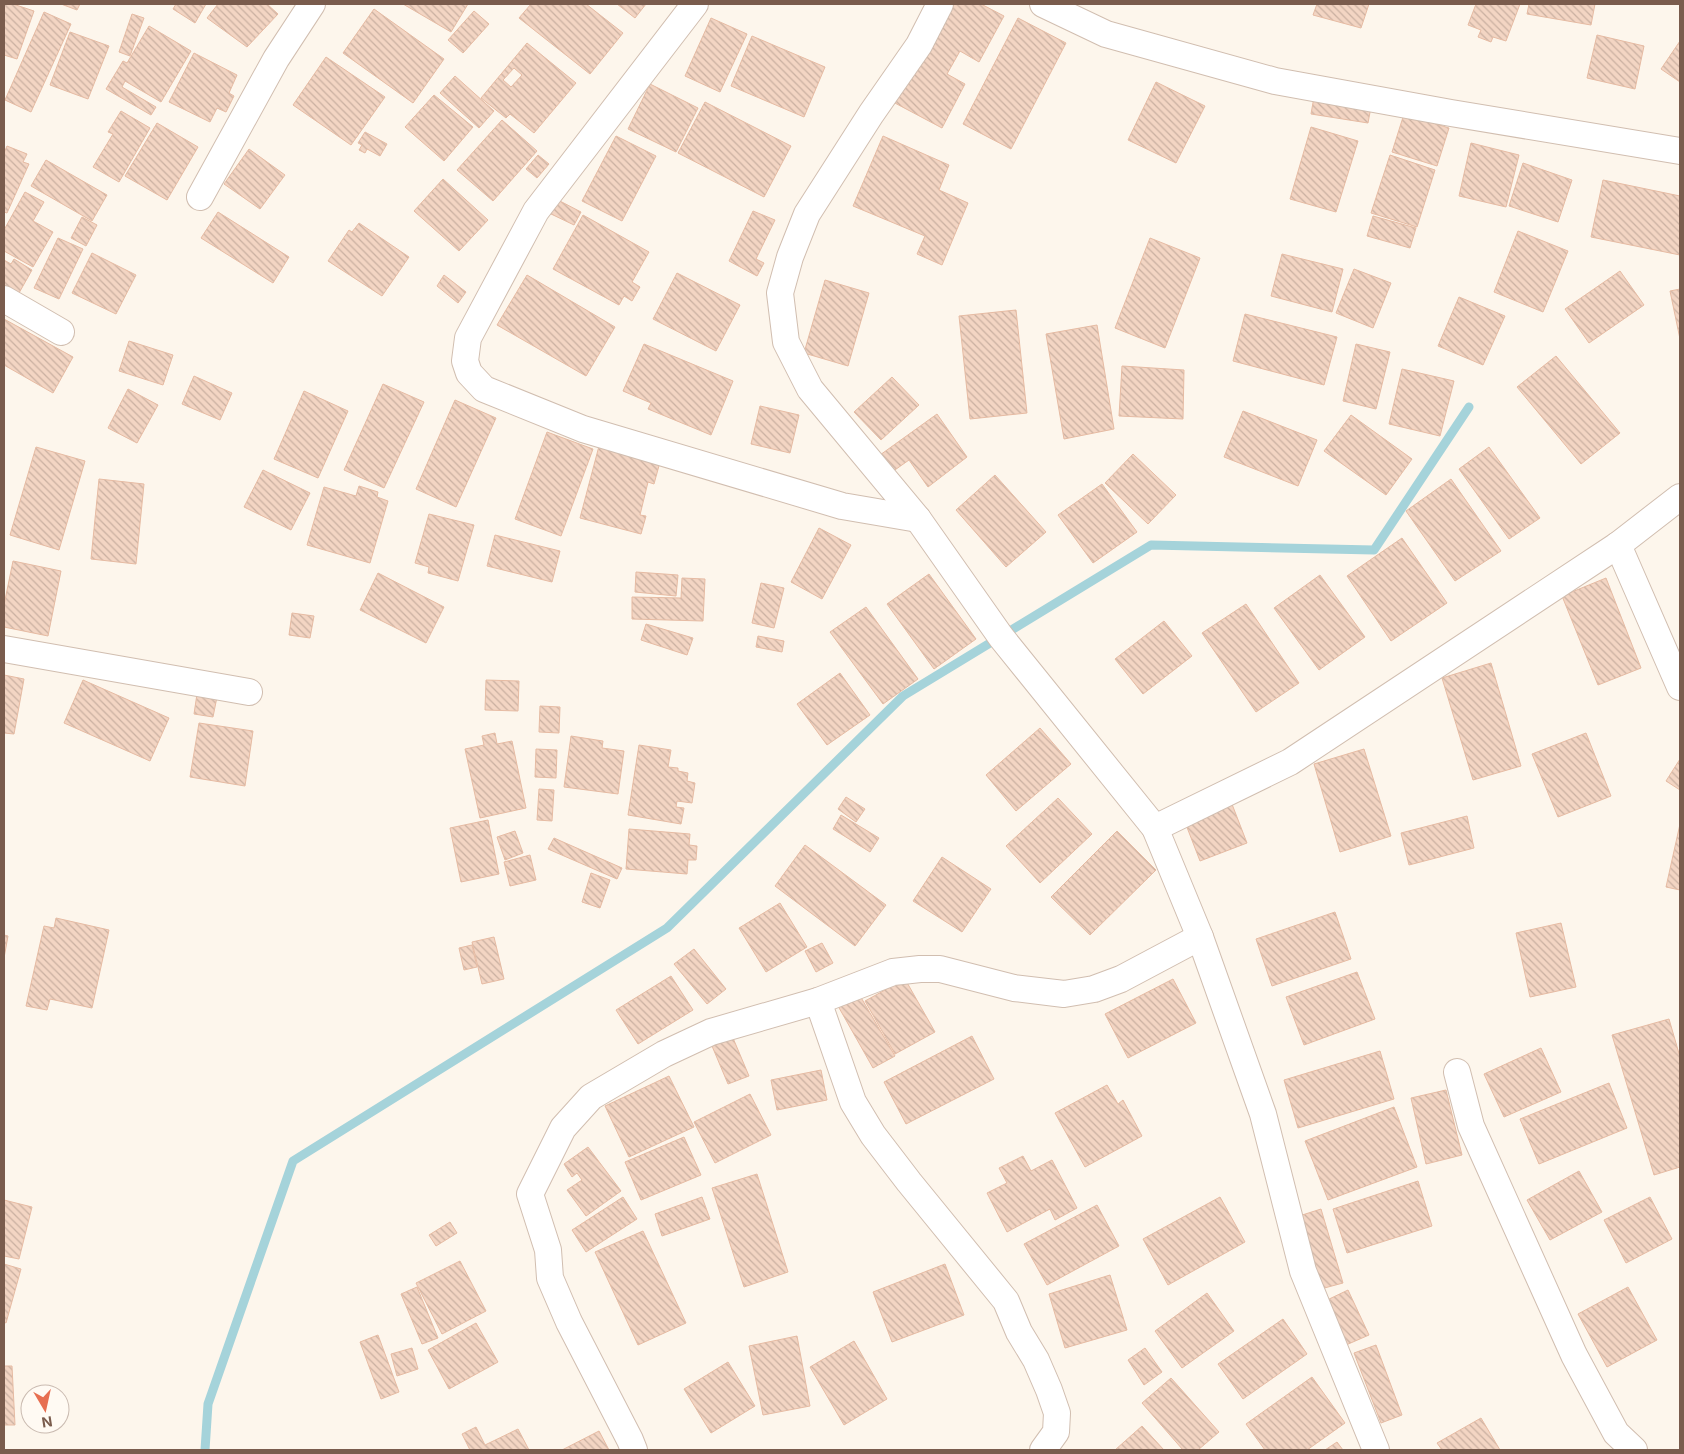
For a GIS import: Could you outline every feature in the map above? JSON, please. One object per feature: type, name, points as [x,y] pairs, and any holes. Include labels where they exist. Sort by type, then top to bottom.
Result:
[{"type":"street","points":[[200,197],[276,59],[312,4]]},
{"type":"street","points":[[695,4],[536,211],[468,338],[465,360],[469,373],[484,389],[583,429],[842,506],[918,519]]},
{"type":"street","points":[[940,4],[919,45],[871,114],[807,214],[790,257],[780,293],[786,342],[810,389],[918,519],[1001,637],[1155,828],[1200,937],[1263,1114],[1303,1271],[1376,1450]]},
{"type":"street","points":[[1043,4],[1106,34],[1275,81],[1451,113],[1680,151]]},
{"type":"street","points":[[4,299],[61,332]]},
{"type":"street","points":[[1155,828],[1290,762],[1618,545],[1680,497]]},
{"type":"street","points":[[1618,545],[1680,687]]},
{"type":"street","points":[[4,649],[249,692]]},
{"type":"street","points":[[634,1450],[569,1322],[550,1278],[548,1250],[530,1194],[563,1128],[591,1097],[664,1054],[711,1032],[818,1001],[893,972],[940,969],[1014,988],[1064,994],[1094,989],[1120,979],[1200,937]]},
{"type":"street","points":[[818,1001],[853,1102],[873,1135],[1006,1301],[1019,1332],[1036,1360],[1049,1390],[1056,1413],[1056,1432],[1043,1450]]},
{"type":"street","points":[[1457,1072],[1471,1126],[1574,1356],[1616,1433],[1634,1450]]},
{"type":"building","points":[[4,4],[13,4],[34,11],[17,59],[4,55]]},
{"type":"building","points":[[61,4],[80,4],[77,10]]},
{"type":"building","points":[[176,4],[206,4],[195,23],[173,9]]},
{"type":"building","points":[[218,4],[267,4],[278,14],[247,47],[207,18]]},
{"type":"building","points":[[403,4],[468,4],[451,32]]},
{"type":"building","points":[[531,4],[586,4],[623,33],[590,74],[519,18]]},
{"type":"building","points":[[617,4],[646,4],[635,18]]},
{"type":"building","points":[[947,4],[981,4],[1004,16],[979,62],[960,51],[947,74],[965,84],[942,128],[893,102]]},
{"type":"building","points":[[1317,4],[1369,4],[1361,28],[1313,15]]},
{"type":"building","points":[[1476,4],[1520,4],[1506,41],[1493,37],[1491,42],[1478,37],[1481,30],[1468,25]]},
{"type":"building","points":[[1529,4],[1595,4],[1591,25],[1527,14]]},
{"type":"building","points":[[374,9],[444,59],[413,103],[343,53]]},
{"type":"building","points":[[474,11],[489,24],[463,53],[448,40]]},
{"type":"building","points":[[44,12],[71,24],[31,112],[5,100]]},
{"type":"building","points":[[132,14],[144,18],[130,56],[119,52]]},
{"type":"building","points":[[711,18],[747,34],[720,92],[685,76]]},
{"type":"building","points":[[1018,18],[1066,43],[1011,149],[963,124]]},
{"type":"building","points":[[149,26],[191,51],[161,102],[125,81],[122,87],[156,107],[151,115],[106,89],[123,61],[127,63]]},
{"type":"building","points":[[70,32],[109,46],[88,99],[50,85]]},
{"type":"building","points":[[1597,35],[1644,46],[1635,89],[1587,78]]},
{"type":"building","points":[[752,36],[825,67],[804,117],[731,86]]},
{"type":"building","points":[[1680,41],[1680,82],[1661,69]]},
{"type":"building","points":[[527,43],[576,83],[534,133],[510,114],[506,118],[481,98]],"holes":[[[514,68],[522,75],[511,87],[503,80]]]},
{"type":"building","points":[[194,53],[237,75],[229,93],[234,96],[226,112],[217,108],[210,122],[169,102]]},
{"type":"building","points":[[326,57],[385,97],[351,145],[293,105]]},
{"type":"building","points":[[455,76],[494,111],[479,128],[440,93]]},
{"type":"building","points":[[1156,82],[1205,106],[1176,163],[1128,140]]},
{"type":"building","points":[[650,84],[698,108],[676,152],[628,129]]},
{"type":"building","points":[[434,95],[473,127],[444,161],[405,127]]},
{"type":"building","points":[[1314,97],[1371,107],[1368,123],[1311,114]]},
{"type":"building","points":[[705,102],[791,146],[764,197],[678,153]]},
{"type":"building","points":[[121,111],[150,128],[119,182],[93,167],[113,134],[108,132]]},
{"type":"building","points":[[1404,114],[1449,128],[1437,166],[1392,152]]},
{"type":"building","points":[[502,120],[537,151],[493,201],[457,170]]},
{"type":"building","points":[[157,123],[198,147],[167,200],[125,176]]},
{"type":"building","points":[[1311,127],[1358,141],[1336,212],[1290,199]]},
{"type":"building","points":[[365,132],[387,144],[380,156],[367,149],[365,153],[359,150],[362,145],[358,143]]},
{"type":"building","points":[[616,136],[656,156],[622,221],[582,201]]},
{"type":"building","points":[[883,136],[949,165],[939,190],[968,203],[942,265],[917,254],[925,236],[853,206]]},
{"type":"building","points":[[1471,143],[1519,155],[1506,207],[1459,196]]},
{"type":"building","points":[[7,146],[27,154],[23,162],[29,164],[7,213],[4,212],[4,153]]},
{"type":"building","points":[[249,149],[285,175],[260,209],[224,184]]},
{"type":"building","points":[[538,155],[549,164],[537,178],[526,169]]},
{"type":"building","points":[[1390,155],[1435,170],[1417,227],[1371,213]]},
{"type":"building","points":[[46,160],[107,195],[92,221],[31,186]]},
{"type":"building","points":[[1523,163],[1572,180],[1558,222],[1509,206]]},
{"type":"building","points":[[443,179],[488,220],[459,251],[414,211]]},
{"type":"building","points":[[1603,180],[1680,196],[1680,255],[1591,237]]},
{"type":"building","points":[[25,192],[44,202],[33,221],[53,232],[33,267],[4,251],[4,230]]},
{"type":"building","points":[[556,199],[581,212],[574,225],[549,213]]},
{"type":"building","points":[[753,211],[775,220],[756,259],[764,263],[757,276],[729,261]]},
{"type":"building","points":[[218,212],[289,257],[273,283],[201,238]]},
{"type":"building","points":[[583,215],[649,252],[632,282],[640,287],[632,301],[624,296],[619,305],[553,269]]},
{"type":"building","points":[[1373,216],[1416,228],[1410,248],[1367,236]]},
{"type":"building","points":[[82,217],[97,225],[86,246],[71,238]]},
{"type":"building","points":[[359,223],[409,257],[382,296],[328,261],[349,230],[352,232]]},
{"type":"building","points":[[1518,231],[1568,251],[1543,312],[1494,292]]},
{"type":"building","points":[[58,238],[83,249],[59,299],[34,288]]},
{"type":"building","points":[[1150,238],[1200,258],[1165,348],[1115,328]]},
{"type":"building","points":[[92,253],[136,275],[116,314],[72,293]]},
{"type":"building","points":[[1282,254],[1343,269],[1332,312],[1271,296]]},
{"type":"building","points":[[14,259],[32,270],[19,293],[4,285],[4,260],[11,264]]},
{"type":"building","points":[[1354,269],[1391,283],[1373,328],[1336,313]]},
{"type":"building","points":[[1620,271],[1644,305],[1589,343],[1565,309]]},
{"type":"building","points":[[677,273],[740,305],[716,351],[653,319]]},
{"type":"building","points":[[444,275],[466,292],[458,303],[437,286]]},
{"type":"building","points":[[527,275],[615,327],[586,376],[497,325]]},
{"type":"building","points":[[825,280],[869,293],[848,366],[804,353]]},
{"type":"building","points":[[1680,289],[1680,339],[1670,291]]},
{"type":"building","points":[[1459,297],[1505,316],[1483,365],[1438,346]]},
{"type":"building","points":[[1016,310],[1027,413],[970,419],[959,316]]},
{"type":"building","points":[[1245,314],[1337,337],[1324,385],[1233,361]]},
{"type":"building","points":[[4,319],[73,357],[53,393],[4,365]]},
{"type":"building","points":[[1097,325],[1114,429],[1064,439],[1046,334]]},
{"type":"building","points":[[129,341],[173,355],[163,385],[119,371]]},
{"type":"building","points":[[644,344],[733,381],[711,435],[648,409],[651,403],[623,391]]},
{"type":"building","points":[[1356,344],[1390,352],[1376,409],[1343,401]]},
{"type":"building","points":[[1556,356],[1620,433],[1581,464],[1517,387]]},
{"type":"building","points":[[1122,366],[1184,370],[1183,419],[1119,416]]},
{"type":"building","points":[[1402,369],[1454,381],[1440,436],[1389,424]]},
{"type":"building","points":[[194,376],[232,393],[220,420],[182,404]]},
{"type":"building","points":[[892,377],[919,405],[881,440],[854,412]]},
{"type":"building","points":[[383,384],[424,402],[384,488],[344,470]]},
{"type":"building","points":[[128,389],[158,405],[137,443],[108,428]]},
{"type":"building","points":[[304,391],[348,411],[318,478],[274,459]]},
{"type":"building","points":[[455,400],[496,418],[456,507],[416,489]]},
{"type":"building","points":[[760,406],[799,415],[790,453],[751,444]]},
{"type":"building","points":[[1243,411],[1317,440],[1298,486],[1224,457]]},
{"type":"building","points":[[937,414],[967,457],[928,487],[909,460],[892,472],[880,455]]},
{"type":"building","points":[[1351,415],[1412,459],[1386,495],[1324,451]]},
{"type":"building","points":[[547,432],[593,449],[561,536],[515,519]]},
{"type":"building","points":[[599,446],[660,462],[654,484],[648,482],[640,515],[646,516],[641,534],[580,518]]},
{"type":"building","points":[[36,447],[85,461],[59,550],[10,535]]},
{"type":"building","points":[[1489,447],[1540,518],[1509,539],[1459,469]]},
{"type":"building","points":[[1133,454],[1176,495],[1148,524],[1105,483]]},
{"type":"building","points":[[263,470],[310,493],[291,530],[244,507]]},
{"type":"building","points":[[995,475],[1046,532],[1006,567],[956,510]]},
{"type":"building","points":[[99,479],[144,484],[136,564],[91,559]]},
{"type":"building","points":[[1451,479],[1501,551],[1455,581],[1406,511]]},
{"type":"building","points":[[1102,484],[1137,532],[1093,563],[1058,515]]},
{"type":"building","points":[[359,486],[378,492],[377,497],[388,501],[370,563],[307,545],[324,487],[356,496]]},
{"type":"building","points":[[429,514],[474,525],[458,581],[428,573],[429,567],[415,563]]},
{"type":"building","points":[[819,528],[851,545],[822,599],[791,582]]},
{"type":"building","points":[[495,535],[560,551],[552,582],[487,566]]},
{"type":"building","points":[[1402,538],[1447,603],[1391,641],[1347,576]]},
{"type":"building","points":[[13,561],[61,571],[48,636],[4,627],[4,605]]},
{"type":"building","points":[[636,572],[678,575],[676,596],[635,592]]},
{"type":"building","points":[[378,573],[444,607],[426,643],[360,610]]},
{"type":"building","points":[[929,574],[976,639],[934,669],[887,604]]},
{"type":"building","points":[[1320,575],[1365,637],[1319,670],[1274,608]]},
{"type":"building","points":[[682,578],[705,579],[703,621],[632,619],[632,597],[681,598]]},
{"type":"building","points":[[1606,578],[1641,668],[1598,685],[1562,596]]},
{"type":"building","points":[[761,583],[784,588],[774,628],[752,623]]},
{"type":"building","points":[[1246,604],[1299,683],[1256,712],[1202,633]]},
{"type":"building","points":[[866,607],[918,679],[883,704],[830,632]]},
{"type":"building","points":[[292,613],[314,616],[310,638],[289,635]]},
{"type":"building","points":[[1164,621],[1192,656],[1143,694],[1115,659]]},
{"type":"building","points":[[646,624],[693,638],[687,655],[641,640]]},
{"type":"building","points":[[758,636],[784,641],[782,652],[756,647]]},
{"type":"building","points":[[1491,663],[1521,766],[1473,780],[1442,678]]},
{"type":"building","points":[[840,673],[870,715],[827,745],[797,704]]},
{"type":"building","points":[[4,675],[24,679],[14,734],[4,733]]},
{"type":"building","points":[[83,680],[169,718],[150,761],[64,723]]},
{"type":"building","points":[[486,680],[519,681],[518,711],[485,710]]},
{"type":"building","points":[[197,694],[217,697],[213,717],[194,714]]},
{"type":"building","points":[[540,706],[560,707],[559,733],[539,732]]},
{"type":"building","points":[[199,723],[253,731],[245,786],[190,777]]},
{"type":"building","points":[[1040,728],[1071,764],[1016,811],[986,775]]},
{"type":"building","points":[[495,733],[497,744],[512,741],[526,808],[480,818],[465,749],[484,745],[482,736]]},
{"type":"building","points":[[1586,733],[1611,796],[1558,817],[1532,754]]},
{"type":"building","points":[[571,736],[603,741],[602,748],[624,751],[618,794],[564,787]]},
{"type":"building","points":[[639,745],[671,750],[668,767],[678,768],[678,771],[688,773],[687,781],[695,783],[692,803],[677,801],[676,807],[684,808],[681,824],[628,815]]},
{"type":"building","points":[[536,749],[557,750],[556,778],[535,777]]},
{"type":"building","points":[[1364,749],[1391,836],[1340,852],[1314,764]]},
{"type":"building","points":[[1680,759],[1680,790],[1666,781]]},
{"type":"building","points":[[539,789],[554,790],[552,821],[537,820]]},
{"type":"building","points":[[846,797],[865,809],[856,822],[838,809]]},
{"type":"building","points":[[1058,798],[1092,834],[1040,883],[1006,846]]},
{"type":"building","points":[[1230,799],[1247,843],[1200,861],[1183,817]]},
{"type":"building","points":[[841,815],[879,838],[870,852],[833,829]]},
{"type":"building","points":[[1467,816],[1474,848],[1409,865],[1401,833]]},
{"type":"building","points":[[488,820],[499,874],[461,882],[450,828]]},
{"type":"building","points":[[1680,824],[1680,890],[1666,887]]},
{"type":"building","points":[[629,829],[690,834],[689,845],[697,846],[696,860],[688,860],[687,874],[626,869]]},
{"type":"building","points":[[515,831],[523,853],[505,860],[497,837]]},
{"type":"building","points":[[1117,831],[1156,870],[1090,935],[1051,897]]},
{"type":"building","points":[[554,838],[622,868],[617,879],[548,849]]},
{"type":"building","points":[[805,845],[886,905],[855,946],[775,886]]},
{"type":"building","points":[[530,855],[536,880],[510,886],[504,862]]},
{"type":"building","points":[[942,857],[991,889],[962,932],[913,901]]},
{"type":"building","points":[[591,873],[610,880],[600,908],[582,902]]},
{"type":"building","points":[[780,903],[807,947],[766,972],[739,928]]},
{"type":"building","points":[[1335,912],[1351,959],[1272,986],[1256,939]]},
{"type":"building","points":[[56,918],[109,930],[92,1008],[50,999],[47,1010],[26,1006],[44,926],[54,928]]},
{"type":"building","points":[[1561,923],[1576,987],[1530,997],[1516,933]]},
{"type":"building","points":[[4,935],[8,936],[4,958]]},
{"type":"building","points":[[494,937],[504,979],[482,984],[472,942]]},
{"type":"building","points":[[822,943],[833,963],[816,972],[805,951]]},
{"type":"building","points":[[472,945],[477,967],[464,970],[459,948]]},
{"type":"building","points":[[694,949],[726,989],[707,1004],[674,964]]},
{"type":"building","points":[[1357,972],[1375,1019],[1304,1045],[1286,997]]},
{"type":"building","points":[[671,976],[693,1010],[638,1044],[616,1010]]},
{"type":"building","points":[[905,979],[935,1032],[895,1054],[865,1001]]},
{"type":"building","points":[[1173,979],[1196,1023],[1128,1058],[1105,1014]]},
{"type":"building","points":[[859,994],[895,1056],[873,1068],[838,1006]]},
{"type":"building","points":[[1669,1019],[1680,1057],[1680,1167],[1654,1175],[1612,1035]]},
{"type":"building","points":[[972,1036],[994,1079],[906,1124],[884,1082]]},
{"type":"building","points":[[733,1038],[749,1076],[728,1084],[712,1046]]},
{"type":"building","points":[[1541,1048],[1561,1092],[1504,1117],[1484,1074]]},
{"type":"building","points":[[1380,1051],[1394,1099],[1298,1128],[1284,1080]]},
{"type":"building","points":[[821,1070],[827,1100],[777,1110],[771,1080]]},
{"type":"building","points":[[669,1076],[694,1127],[629,1157],[605,1106]]},
{"type":"building","points":[[1609,1083],[1627,1128],[1539,1164],[1520,1119]]},
{"type":"building","points":[[1107,1085],[1118,1104],[1123,1100],[1142,1136],[1085,1167],[1055,1113]]},
{"type":"building","points":[[1446,1090],[1462,1155],[1426,1164],[1411,1098]]},
{"type":"building","points":[[750,1094],[771,1135],[715,1163],[694,1122]]},
{"type":"building","points":[[1394,1107],[1417,1167],[1328,1200],[1305,1141]]},
{"type":"building","points":[[684,1137],[701,1175],[641,1200],[625,1162]]},
{"type":"building","points":[[588,1147],[621,1191],[586,1216],[567,1190],[582,1180],[577,1173],[572,1177],[564,1164]]},
{"type":"building","points":[[1023,1156],[1031,1171],[1052,1160],[1077,1208],[1055,1220],[1050,1209],[1007,1232],[987,1193],[1007,1183],[999,1168]]},
{"type":"building","points":[[1579,1171],[1602,1212],[1550,1240],[1527,1200]]},
{"type":"building","points":[[757,1174],[788,1272],[744,1287],[712,1188]]},
{"type":"building","points":[[1418,1181],[1432,1226],[1347,1253],[1333,1209]]},
{"type":"building","points":[[623,1197],[637,1219],[586,1252],[572,1230]]},
{"type":"building","points":[[702,1197],[710,1219],[662,1236],[655,1214]]},
{"type":"building","points":[[1220,1197],[1245,1242],[1168,1285],[1143,1239]]},
{"type":"building","points":[[1650,1197],[1672,1239],[1626,1263],[1604,1220]]},
{"type":"building","points":[[4,1200],[32,1207],[19,1259],[4,1256]]},
{"type":"building","points":[[1097,1205],[1119,1246],[1047,1285],[1024,1244]]},
{"type":"building","points":[[1321,1209],[1343,1283],[1317,1290],[1296,1217]]},
{"type":"building","points":[[450,1222],[457,1233],[436,1246],[429,1235]]},
{"type":"building","points":[[643,1231],[686,1323],[638,1345],[595,1252]]},
{"type":"building","points":[[460,1261],[486,1311],[442,1334],[416,1283]]},
{"type":"building","points":[[4,1264],[21,1269],[6,1323],[4,1322]]},
{"type":"building","points":[[945,1264],[964,1315],[892,1342],[873,1292]]},
{"type":"building","points":[[1110,1275],[1127,1330],[1065,1348],[1049,1294]]},
{"type":"building","points":[[417,1287],[438,1338],[422,1344],[401,1294]]},
{"type":"building","points":[[1628,1287],[1657,1340],[1607,1367],[1578,1314]]},
{"type":"building","points":[[1348,1290],[1369,1335],[1346,1345],[1325,1301]]},
{"type":"building","points":[[1207,1293],[1234,1331],[1182,1368],[1155,1331]]},
{"type":"building","points":[[1283,1319],[1307,1354],[1243,1399],[1218,1364]]},
{"type":"building","points":[[476,1323],[498,1362],[449,1389],[428,1350]]},
{"type":"building","points":[[378,1335],[399,1392],[381,1399],[360,1342]]},
{"type":"building","points":[[797,1336],[810,1406],[763,1415],[749,1346]]},
{"type":"building","points":[[854,1341],[887,1399],[844,1425],[810,1367]]},
{"type":"building","points":[[1376,1345],[1402,1415],[1381,1423],[1354,1353]]},
{"type":"building","points":[[412,1348],[418,1369],[397,1376],[391,1354]]},
{"type":"building","points":[[1145,1348],[1162,1372],[1144,1385],[1128,1360]]},
{"type":"building","points":[[728,1362],[755,1406],[711,1433],[684,1389]]},
{"type":"building","points":[[4,1366],[12,1366],[15,1425],[4,1425]]},
{"type":"building","points":[[1312,1377],[1345,1423],[1307,1450],[1265,1450],[1246,1424]]},
{"type":"building","points":[[1171,1378],[1219,1432],[1198,1450],[1183,1450],[1142,1403]]},
{"type":"building","points":[[1481,1418],[1500,1450],[1442,1450],[1437,1443]]},
{"type":"building","points":[[1142,1426],[1164,1450],[1115,1450]]},
{"type":"building","points":[[476,1427],[485,1445],[518,1429],[529,1450],[470,1450],[462,1434]]},
{"type":"building","points":[[599,1431],[609,1450],[562,1450]]},
{"type":"building","points":[[1337,1442],[1343,1450],[1325,1450]]},
{"type":"waterway","points":[[205,1450],[208,1404],[293,1161],[667,928],[903,696],[1151,545],[1374,550],[1469,407]]}]
